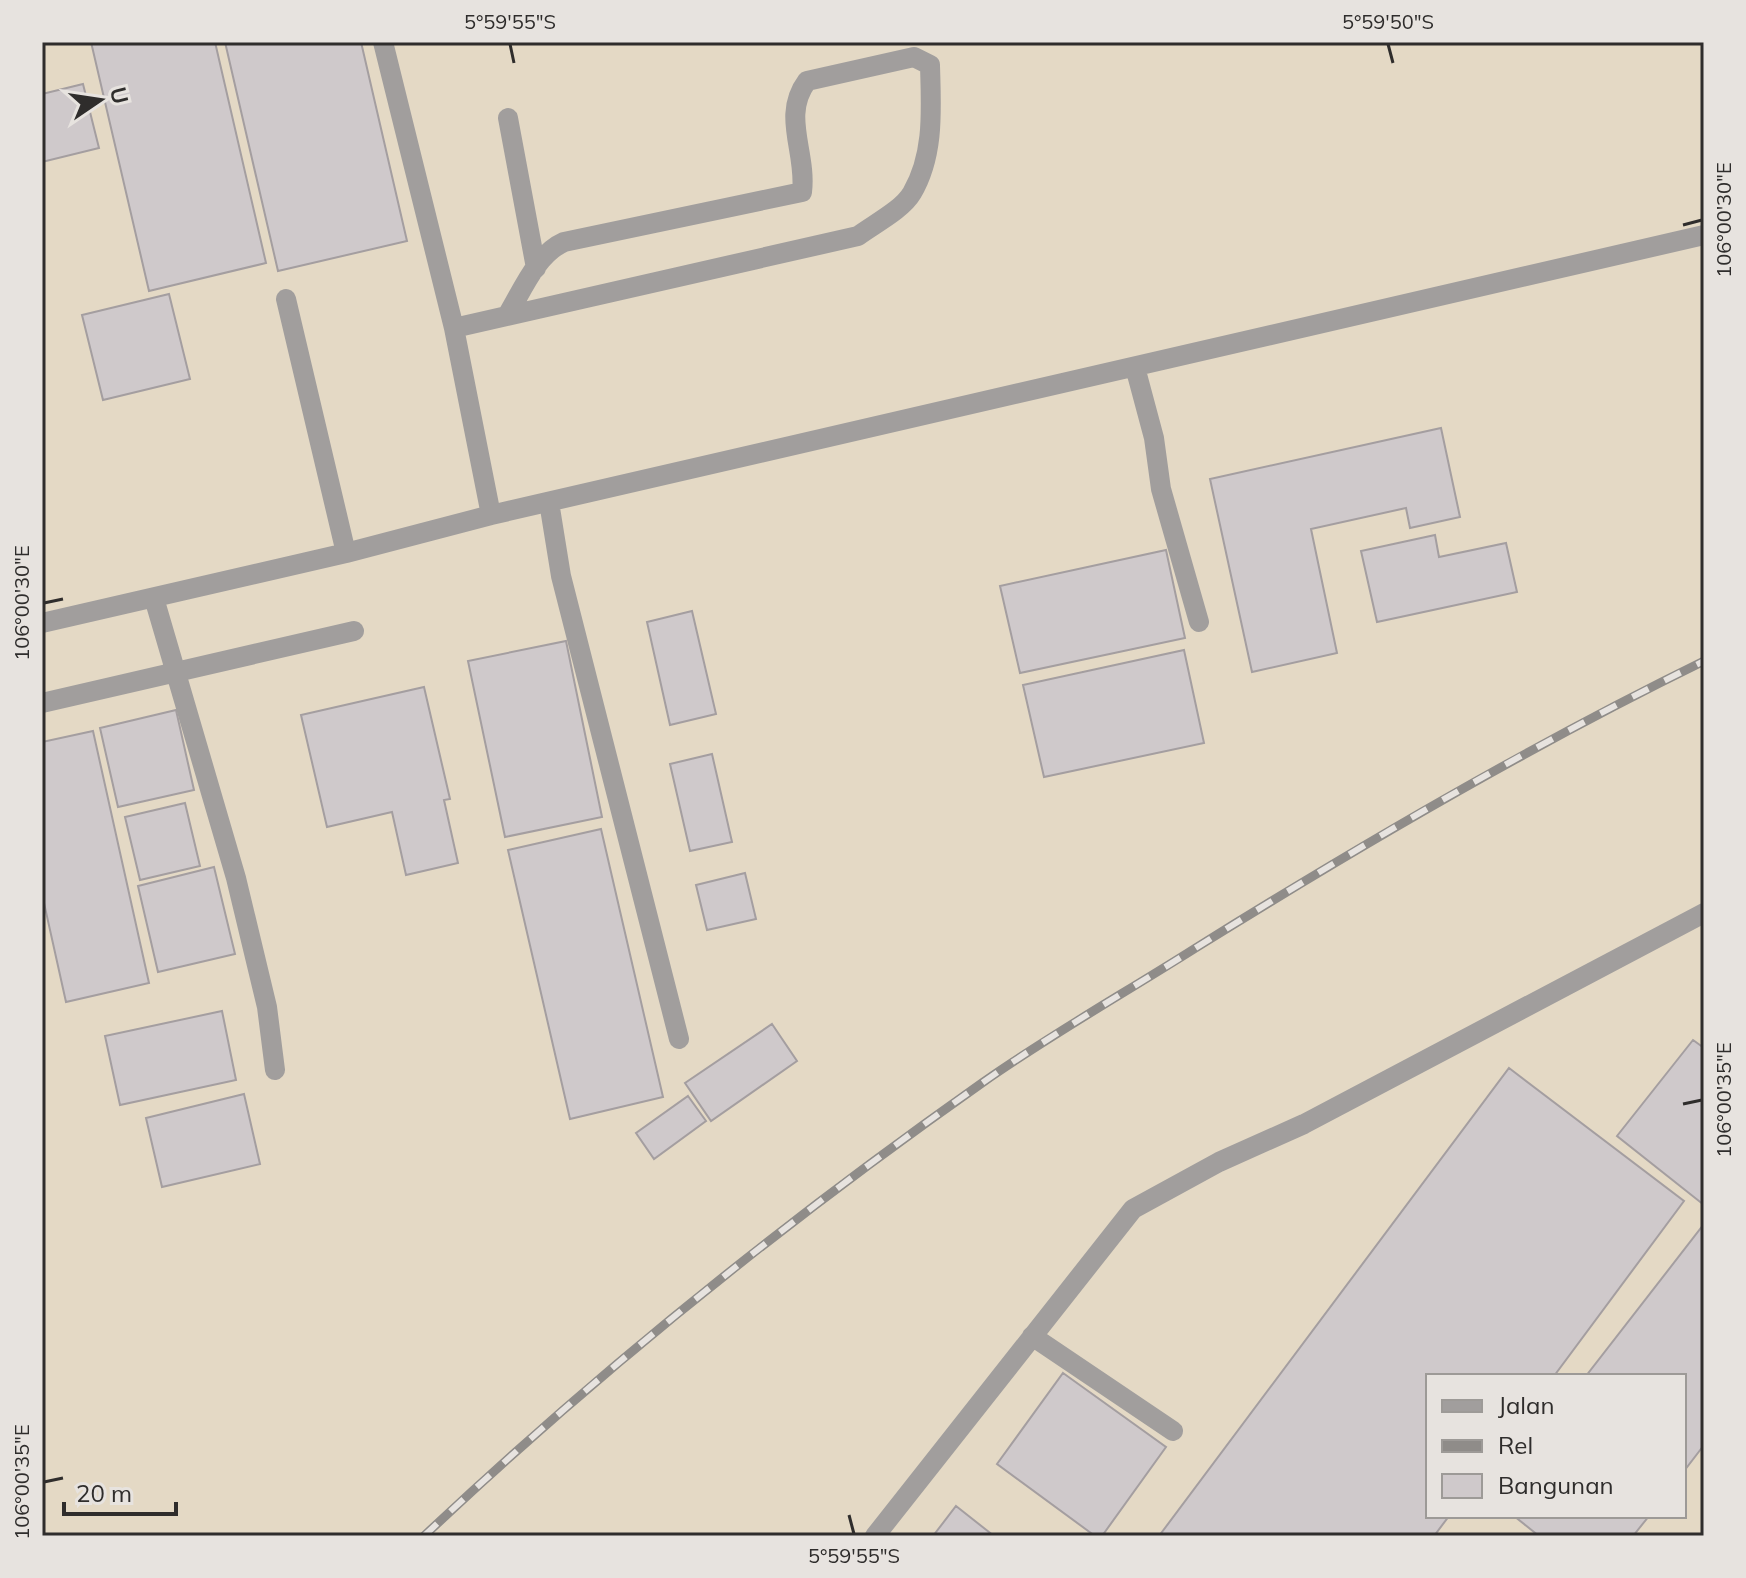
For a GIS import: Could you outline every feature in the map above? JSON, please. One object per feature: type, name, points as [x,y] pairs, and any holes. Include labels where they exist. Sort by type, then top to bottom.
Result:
[{"type":"lane","points":[[383,42],[454,328],[491,515]]},
{"type":"lane","points":[[454,328],[858,236],[911,195],[925,161],[931,129],[930,65],[914,57],[807,81],[797,95],[794,108],[804,179],[802,192],[795,196],[564,242],[551,248],[508,314]]},
{"type":"lane","points":[[508,118],[536,268]]},
{"type":"lane","points":[[42,623],[346,553],[491,515],[1704,235]]},
{"type":"lane","points":[[286,299],[346,553]]},
{"type":"lane","points":[[1135,367],[1154,438],[1161,489],[1199,622]]},
{"type":"lane","points":[[549,502],[561,576],[679,1039]]},
{"type":"lane","points":[[154,598],[178,670],[187,715],[236,878],[267,1007],[275,1070]]},
{"type":"lane","points":[[42,703],[354,631]]},
{"type":"lane","points":[[875,1536],[1133,1209],[1219,1162],[1304,1124],[1704,913]]},
{"type":"lane","points":[[1032,1336],[1173,1431]]},
{"type":"shaded area","points":[[42,42],[1704,42],[1704,1536],[42,1536]]},
{"type":"building","points":[[91,42],[215,42],[266,263],[149,291]]},
{"type":"building","points":[[225,42],[361,42],[407,241],[278,271]]},
{"type":"building","points":[[83,84],[99,148],[42,162],[42,94]]},
{"type":"building","points":[[169,294],[190,379],[103,400],[82,315]]},
{"type":"building","points":[[1441,428],[1460,517],[1410,528],[1406,508],[1311,529],[1337,653],[1252,672],[1210,479]]},
{"type":"building","points":[[1435,535],[1439,557],[1506,543],[1517,592],[1377,622],[1361,551]]},
{"type":"building","points":[[1166,550],[1185,638],[1020,673],[1000,586]]},
{"type":"building","points":[[692,611],[716,714],[670,725],[647,622]]},
{"type":"building","points":[[566,641],[602,817],[505,837],[468,661]]},
{"type":"building","points":[[1184,650],[1204,743],[1044,777],[1023,685]]},
{"type":"building","points":[[424,687],[450,799],[444,800],[458,863],[406,875],[392,812],[327,827],[301,715]]},
{"type":"building","points":[[176,710],[194,790],[118,807],[100,728]]},
{"type":"building","points":[[93,731],[149,983],[66,1002],[42,894],[42,742]]},
{"type":"building","points":[[712,754],[732,842],[690,851],[670,764]]},
{"type":"building","points":[[185,803],[200,866],[140,880],[125,817]]},
{"type":"building","points":[[601,829],[663,1097],[570,1119],[508,850]]},
{"type":"building","points":[[214,867],[235,954],[158,972],[138,886]]},
{"type":"building","points":[[745,873],[756,919],[707,930],[696,885]]},
{"type":"building","points":[[222,1011],[236,1080],[120,1105],[105,1036]]},
{"type":"building","points":[[772,1024],[797,1061],[711,1121],[685,1083]]},
{"type":"building","points":[[1693,1040],[1704,1048],[1704,1205],[1617,1136]]},
{"type":"building","points":[[1509,1068],[1684,1201],[1555,1374],[1426,1374],[1426,1518],[1448,1518],[1434,1536],[1159,1536]]},
{"type":"building","points":[[244,1094],[260,1164],[162,1187],[146,1118]]},
{"type":"building","points":[[688,1096],[706,1121],[654,1159],[636,1133]]},
{"type":"building","points":[[1704,1224],[1704,1445],[1686,1468],[1686,1374],[1588,1374]]},
{"type":"building","points":[[1063,1373],[1166,1447],[1102,1536],[1095,1536],[997,1464]]},
{"type":"building","points":[[956,1506],[994,1536],[933,1536]]},
{"type":"building","points":[[1516,1518],[1647,1518],[1633,1536],[1539,1536]]},
{"type":"railway","points":[[424,1536],[557,1415],[695,1300],[837,1189],[1008,1065],[1381,835],[1573,728],[1704,661]]}]
